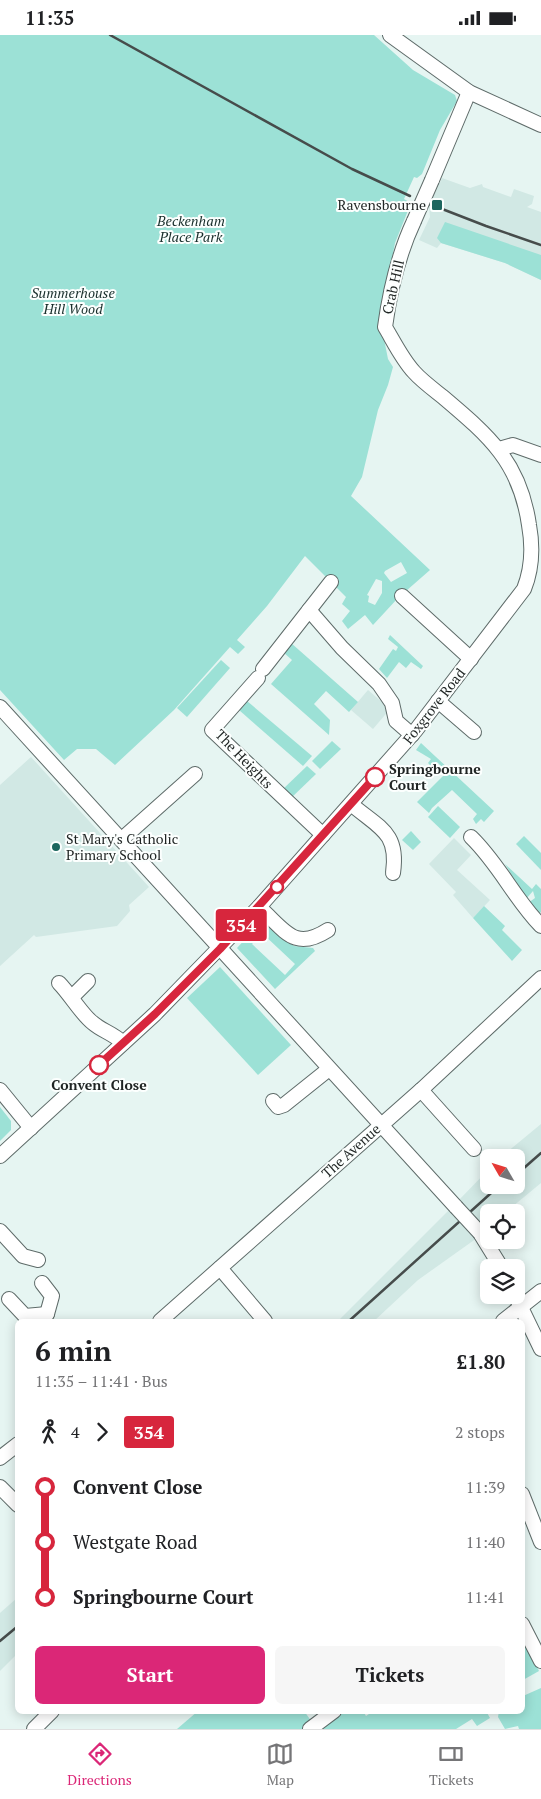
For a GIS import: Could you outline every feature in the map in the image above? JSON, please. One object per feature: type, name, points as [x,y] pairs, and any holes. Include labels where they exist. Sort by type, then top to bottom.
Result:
[{"type":"street","points":[[390,35],[469,92],[541,125]]},
{"type":"street","name":"Crab Hill","points":[[469,92],[398,259],[385,327],[414,372],[470,420],[499,449]]},
{"type":"street","points":[[499,449],[513,445],[541,455]]},
{"type":"street","name":"Foxgrove Road","points":[[0,1156],[123,1043],[220,949],[412,735],[514,603],[530,574],[531,552],[528,512],[515,472],[499,449]]},
{"type":"street","name":"The Heights","points":[[323,835],[212,730],[260,673],[331,582]]},
{"type":"street","points":[[402,596],[471,659]]},
{"type":"street","points":[[309,610],[342,648],[378,684],[392,703],[396,721],[412,735]]},
{"type":"street","points":[[438,701],[474,732]]},
{"type":"street","points":[[0,707],[480,1233],[496,1259]]},
{"type":"street","points":[[122,839],[194,773]]},
{"type":"street","points":[[351,804],[391,839],[395,857],[393,873]]},
{"type":"street","points":[[471,837],[489,854],[525,909],[541,926]]},
{"type":"street","points":[[259,907],[296,939],[305,941],[315,939],[328,929]]},
{"type":"street","name":"The Avenue","points":[[162,1319],[421,1090],[541,978]]},
{"type":"street","points":[[72,996],[88,981]]},
{"type":"street","points":[[59,983],[72,996],[92,1023],[113,1033],[123,1043]]},
{"type":"street","points":[[273,1101],[278,1107],[284,1105],[329,1069]]},
{"type":"street","points":[[0,1090],[31,1128]]},
{"type":"street","points":[[421,1090],[474,1149]]},
{"type":"street","points":[[0,1231],[23,1256],[38,1261]]},
{"type":"street","points":[[220,1268],[263,1319]]},
{"type":"street","points":[[9,1299],[25,1316],[50,1318],[52,1297],[42,1283]]},
{"type":"street","points":[[525,1298],[541,1291]]},
{"type":"street","points":[[505,1319],[517,1304]]},
{"type":"street","points":[[520,1304],[541,1349]]},
{"type":"street","points":[[0,1458],[15,1446]]},
{"type":"street","points":[[0,1487],[15,1502]]},
{"type":"street","points":[[525,1502],[541,1542]]},
{"type":"street","points":[[525,1630],[541,1661]]},
{"type":"street","points":[[34,1729],[49,1714]]},
{"type":"street","points":[[310,1729],[328,1714]]},
{"type":"shaded area","points":[[442,178],[470,188],[482,184],[483,187],[511,197],[514,189],[534,196],[532,204],[527,207],[541,212],[541,280],[505,263],[441,243],[437,248],[419,240],[430,217],[429,206]]},
{"type":"shaded area","points":[[368,690],[390,709],[373,729],[351,710]]},
{"type":"shaded area","name":"St Mary's Catholic Primary School","points":[[31,757],[149,887],[129,905],[130,911],[117,926],[36,937],[34,935],[0,966],[0,785]]},
{"type":"shaded area","points":[[454,838],[471,855],[457,870],[490,900],[473,918],[453,895],[456,892],[429,864]]},
{"type":"shaded area","points":[[541,1124],[541,1183],[516,1204],[480,1204],[480,1228],[457,1202],[480,1178],[480,1194],[525,1194],[525,1149],[511,1149]]},
{"type":"shaded area","points":[[451,1208],[477,1238],[418,1280],[376,1319],[340,1319]]},
{"type":"shaded area","points":[[15,1600],[15,1656],[0,1671],[0,1613]]},
{"type":"green space","name":"Beckenham Place Park","points":[[0,35],[374,35],[413,70],[455,95],[457,101],[440,130],[422,174],[417,178],[414,177],[404,199],[411,203],[395,243],[385,295],[383,334],[388,359],[393,367],[378,410],[362,477],[351,496],[430,570],[398,598],[373,625],[365,615],[348,629],[342,621],[350,611],[342,604],[346,597],[305,556],[267,606],[237,640],[245,647],[238,654],[230,647],[174,710],[115,765],[96,749],[77,749],[64,760],[0,690]],"holes":[[[401,562],[407,573],[391,582],[384,573]],[[376,579],[382,581],[382,593],[375,605],[368,602],[369,596],[367,595]]]},
{"type":"green space","points":[[445,222],[541,255],[541,280],[505,263],[441,243],[437,238]]},
{"type":"green space","points":[[390,635],[423,666],[421,669],[411,662],[406,668],[399,662],[387,678],[379,669],[393,649],[396,651],[398,647],[388,639]]},
{"type":"green space","points":[[291,643],[358,702],[349,712],[326,691],[314,704],[330,720],[329,735],[271,684],[292,660],[283,652]]},
{"type":"green space","points":[[221,660],[230,668],[187,717],[177,708]]},
{"type":"green space","points":[[247,701],[312,756],[303,766],[239,710]]},
{"type":"green space","points":[[332,741],[341,749],[320,769],[312,761]]},
{"type":"green space","points":[[421,743],[494,811],[484,822],[481,819],[476,824],[473,819],[477,814],[452,790],[429,813],[417,802],[447,772],[438,763],[433,768],[428,763],[431,759],[416,750]]},
{"type":"green space","points":[[307,766],[316,774],[290,799],[281,791]]},
{"type":"green space","points":[[438,806],[460,827],[450,838],[428,817]]},
{"type":"green space","points":[[411,831],[421,842],[413,850],[402,840]]},
{"type":"green space","points":[[524,836],[541,853],[541,870],[516,844]]},
{"type":"green space","points":[[505,864],[532,889],[536,884],[541,889],[541,912],[539,914],[528,903],[535,898],[533,891],[526,899]]},
{"type":"green space","points":[[484,906],[505,926],[502,930],[522,950],[512,961],[473,918]]},
{"type":"green space","points":[[263,920],[294,946],[313,948],[315,951],[275,989],[237,948]],"holes":[[[262,933],[295,964],[285,975],[252,944]]]},
{"type":"green space","points":[[220,967],[291,1045],[258,1075],[187,998]]},
{"type":"green space","points":[[0,1107],[11,1121],[11,1130],[0,1141]]},
{"type":"green space","points":[[525,1645],[539,1671],[525,1679]]},
{"type":"green space","points":[[541,1688],[541,1729],[519,1729],[518,1726],[505,1729],[498,1717],[498,1714],[525,1714],[525,1695]]},
{"type":"green space","points":[[194,1714],[306,1714],[312,1722],[303,1729],[177,1729]]},
{"type":"green space","points":[[341,1714],[365,1714],[366,1716],[369,1714],[488,1714],[490,1718],[477,1726],[472,1719],[456,1729],[321,1729]]},
{"type":"railway","points":[[110,35],[352,169],[410,196]]},
{"type":"railway","points":[[419,200],[541,245]]},
{"type":"railway","points":[[525,1167],[541,1153]]},
{"type":"railway","points":[[351,1319],[490,1194]]},
{"type":"railway","points":[[0,1641],[15,1628]]},
{"type":"bus line","name":"354","points":[[99,1065],[155,1014],[220,949],[375,777]]},
{"type":"place","name":"Ravensbourne","points":[[437,205]]},
{"type":"place","name":"Springbourne Court","points":[[375,777]]},
{"type":"place","name":"St Mary's Catholic Primary School","points":[[56,847]]},
{"type":"place","name":"Convent Close","points":[[99,1065]]},
{"type":"park label","name":"Summerhouse Hill Wood","points":[[73,301]]}]
